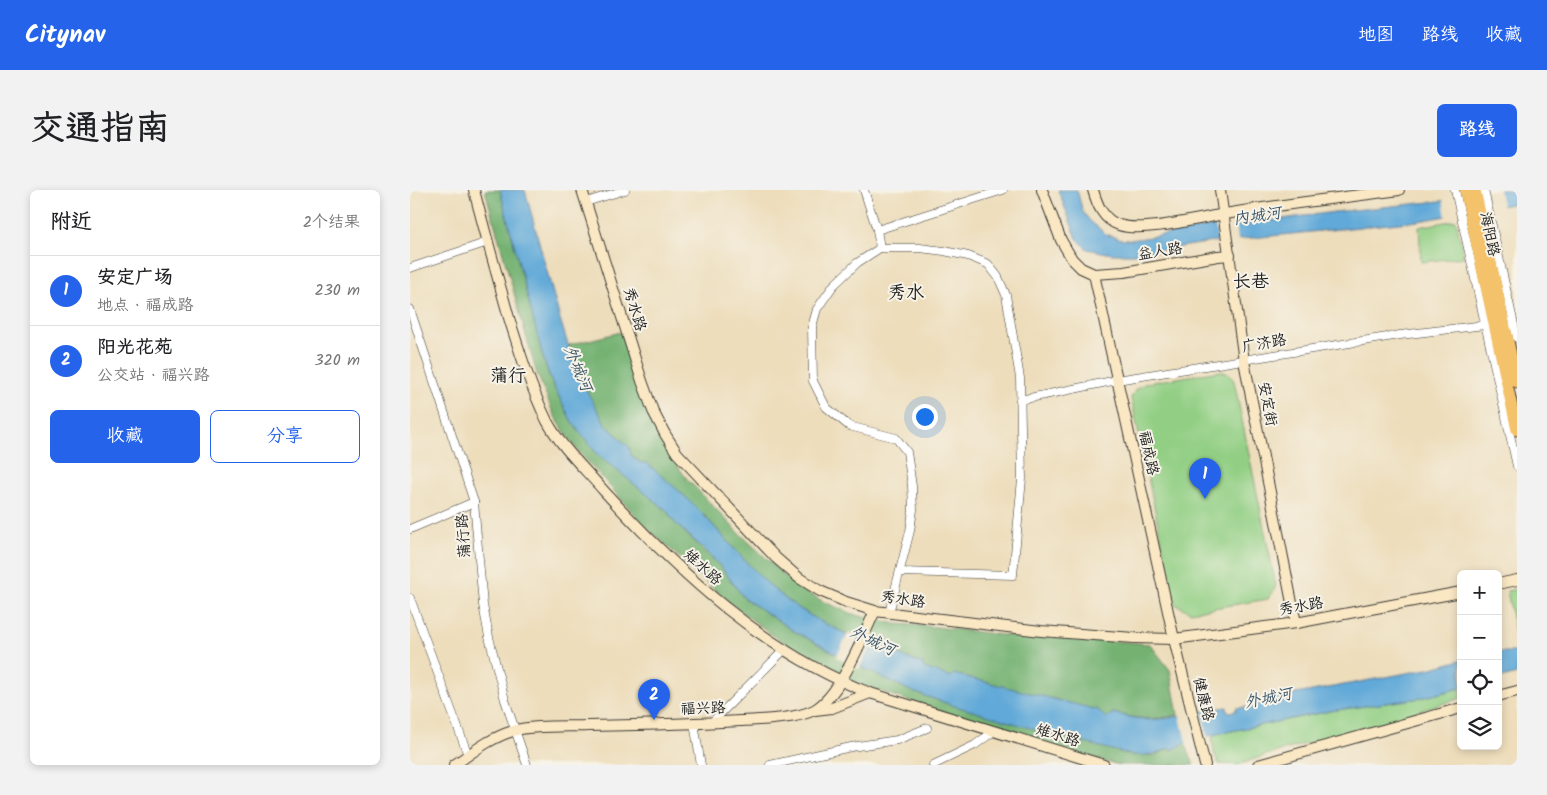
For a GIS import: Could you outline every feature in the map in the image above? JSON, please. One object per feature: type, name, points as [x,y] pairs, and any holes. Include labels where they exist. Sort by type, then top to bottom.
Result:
[{"type":"main road","name":"海阳路","points":[[1470,192],[1499,326],[1517,430]]},
{"type":"main road","name":"海阳路","points":[[1499,326],[1517,382]]},
{"type":"street","name":"雉水路","points":[[474,190],[523,362],[548,422],[559,440],[614,501],[682,570],[742,620],[785,649],[812,666],[842,677],[870,693],[1104,765]]},
{"type":"street","name":"秀水路","points":[[582,190],[642,381],[653,411],[665,434],[677,453],[752,533],[799,578],[820,591],[846,602],[875,611],[889,613],[1060,633],[1174,639],[1296,623],[1457,593]]},
{"type":"street","points":[[586,202],[625,190]]},
{"type":"street","points":[[864,190],[878,230],[880,248]]},
{"type":"street","points":[[878,230],[1003,190]]},
{"type":"street","points":[[1042,190],[1061,240],[1072,259],[1081,268],[1094,274]]},
{"type":"street","points":[[1093,190],[1099,208],[1106,217],[1118,225],[1135,228],[1224,217],[1399,190]]},
{"type":"street","name":"安定街","points":[[1220,190],[1244,361],[1296,623]]},
{"type":"street","points":[[1470,192],[1499,326],[1517,466]]},
{"type":"street","points":[[410,268],[488,242]]},
{"type":"street","points":[[889,613],[910,531],[913,510],[907,452],[896,438],[849,426],[826,407],[813,381],[812,327],[817,309],[833,286],[856,263],[880,248],[920,248],[968,256],[988,264],[998,277],[1006,295],[1020,378],[1022,480],[1013,575],[900,572]]},
{"type":"street","name":"益人路","points":[[1094,274],[1124,272],[1230,253]]},
{"type":"street","name":"福成路","points":[[1094,274],[1174,639]]},
{"type":"street","name":"蒲行路","points":[[410,309],[474,502],[479,561],[489,637],[496,668],[526,765]]},
{"type":"street","points":[[1499,326],[1517,338]]},
{"type":"street","name":"广济路","points":[[1020,400],[1118,380],[1400,335],[1499,326]]},
{"type":"street","points":[[410,529],[474,502]]},
{"type":"street","points":[[1502,583],[1517,580]]},
{"type":"street","points":[[410,598],[468,755]]},
{"type":"street","name":"福兴路","points":[[454,765],[497,737],[515,730],[554,727],[711,723],[781,718],[814,710],[830,697],[875,611]]},
{"type":"street","name":"健康路","points":[[1174,639],[1204,762]]},
{"type":"street","points":[[711,723],[785,649]]},
{"type":"street","points":[[1502,695],[1517,691]]},
{"type":"street","points":[[814,710],[832,708],[870,693]]},
{"type":"street","points":[[1258,765],[1457,709]]},
{"type":"street","points":[[694,723],[701,765]]},
{"type":"street","points":[[770,765],[813,761],[851,748],[897,740],[927,728]]},
{"type":"street","points":[[934,765],[975,745],[994,731]]},
{"type":"green space","points":[[485,190],[500,190],[544,361],[552,383],[572,422],[598,455],[666,510],[676,524],[721,567],[744,598],[792,630],[913,692],[955,706],[1153,756],[1170,748],[1172,750],[1185,743],[1194,765],[1120,765],[1070,753],[854,683],[775,637],[727,601],[644,525],[574,446],[554,415],[536,371]]},
{"type":"green space","points":[[1456,220],[1464,257],[1421,262],[1419,227]]},
{"type":"green space","points":[[621,332],[638,389],[660,441],[687,479],[737,531],[797,587],[826,603],[856,615],[897,624],[1019,637],[1072,638],[1150,644],[1170,670],[1178,715],[1145,718],[1113,713],[1106,718],[954,674],[951,677],[923,668],[923,664],[852,636],[801,610],[761,578],[693,504],[631,455],[629,447],[606,425],[577,374],[569,345]]},
{"type":"green space","points":[[1220,371],[1229,374],[1234,381],[1276,586],[1268,599],[1190,612],[1175,604],[1131,398],[1136,389],[1146,383]]},
{"type":"green space","points":[[1517,589],[1517,643],[1507,591]]},
{"type":"green space","points":[[1457,689],[1457,699],[1266,755],[1238,765],[1219,764],[1214,753],[1212,735],[1330,711],[1421,698]]},
{"type":"water","points":[[500,190],[525,190],[577,374],[606,425],[629,447],[631,455],[640,463],[647,463],[693,504],[773,589],[801,610],[834,628],[923,664],[924,668],[951,677],[954,674],[1098,710],[1106,718],[1113,713],[1136,718],[1154,719],[1177,717],[1227,707],[1228,712],[1236,711],[1236,708],[1255,708],[1254,702],[1428,669],[1457,661],[1457,689],[1421,698],[1330,711],[1212,735],[1185,743],[1172,750],[1170,748],[1151,754],[1137,755],[1044,732],[913,692],[792,630],[744,598],[721,567],[676,524],[666,510],[598,455],[572,422],[552,383],[544,361]]},
{"type":"water","points":[[1058,190],[1077,190],[1083,212],[1090,221],[1106,234],[1124,240],[1213,226],[1245,224],[1334,212],[1450,200],[1500,190],[1517,190],[1517,203],[1419,221],[1213,242],[1135,254],[1112,254],[1087,249],[1077,239]]},
{"type":"water","points":[[1502,652],[1517,652],[1517,674],[1502,678]]},
{"type":"pier","points":[[1488,190],[1499,190],[1503,209],[1446,218],[1443,198]]},
{"type":"pier","points":[[1236,222],[1238,241],[1218,244],[1215,224]]},
{"type":"pier","points":[[849,632],[873,642],[859,669],[836,657]]},
{"type":"pier","points":[[1201,708],[1208,738],[1187,745],[1179,712]]},
{"type":"place","name":"安定广场","points":[[1205,499]]},
{"type":"place","name":"阳光花苑","points":[[654,720]]},
{"type":"district","name":"长巷","points":[[1251,281]]},
{"type":"district","name":"秀水","points":[[906,292]]},
{"type":"district","name":"蒲行","points":[[508,375]]},
{"type":"water label","name":"内城河","points":[[1257,215]]},
{"type":"water label","name":"外城河","points":[[579,368]]},
{"type":"water label","name":"外城河","points":[[873,640]]},
{"type":"water label","name":"外城河","points":[[1268,697]]}]
